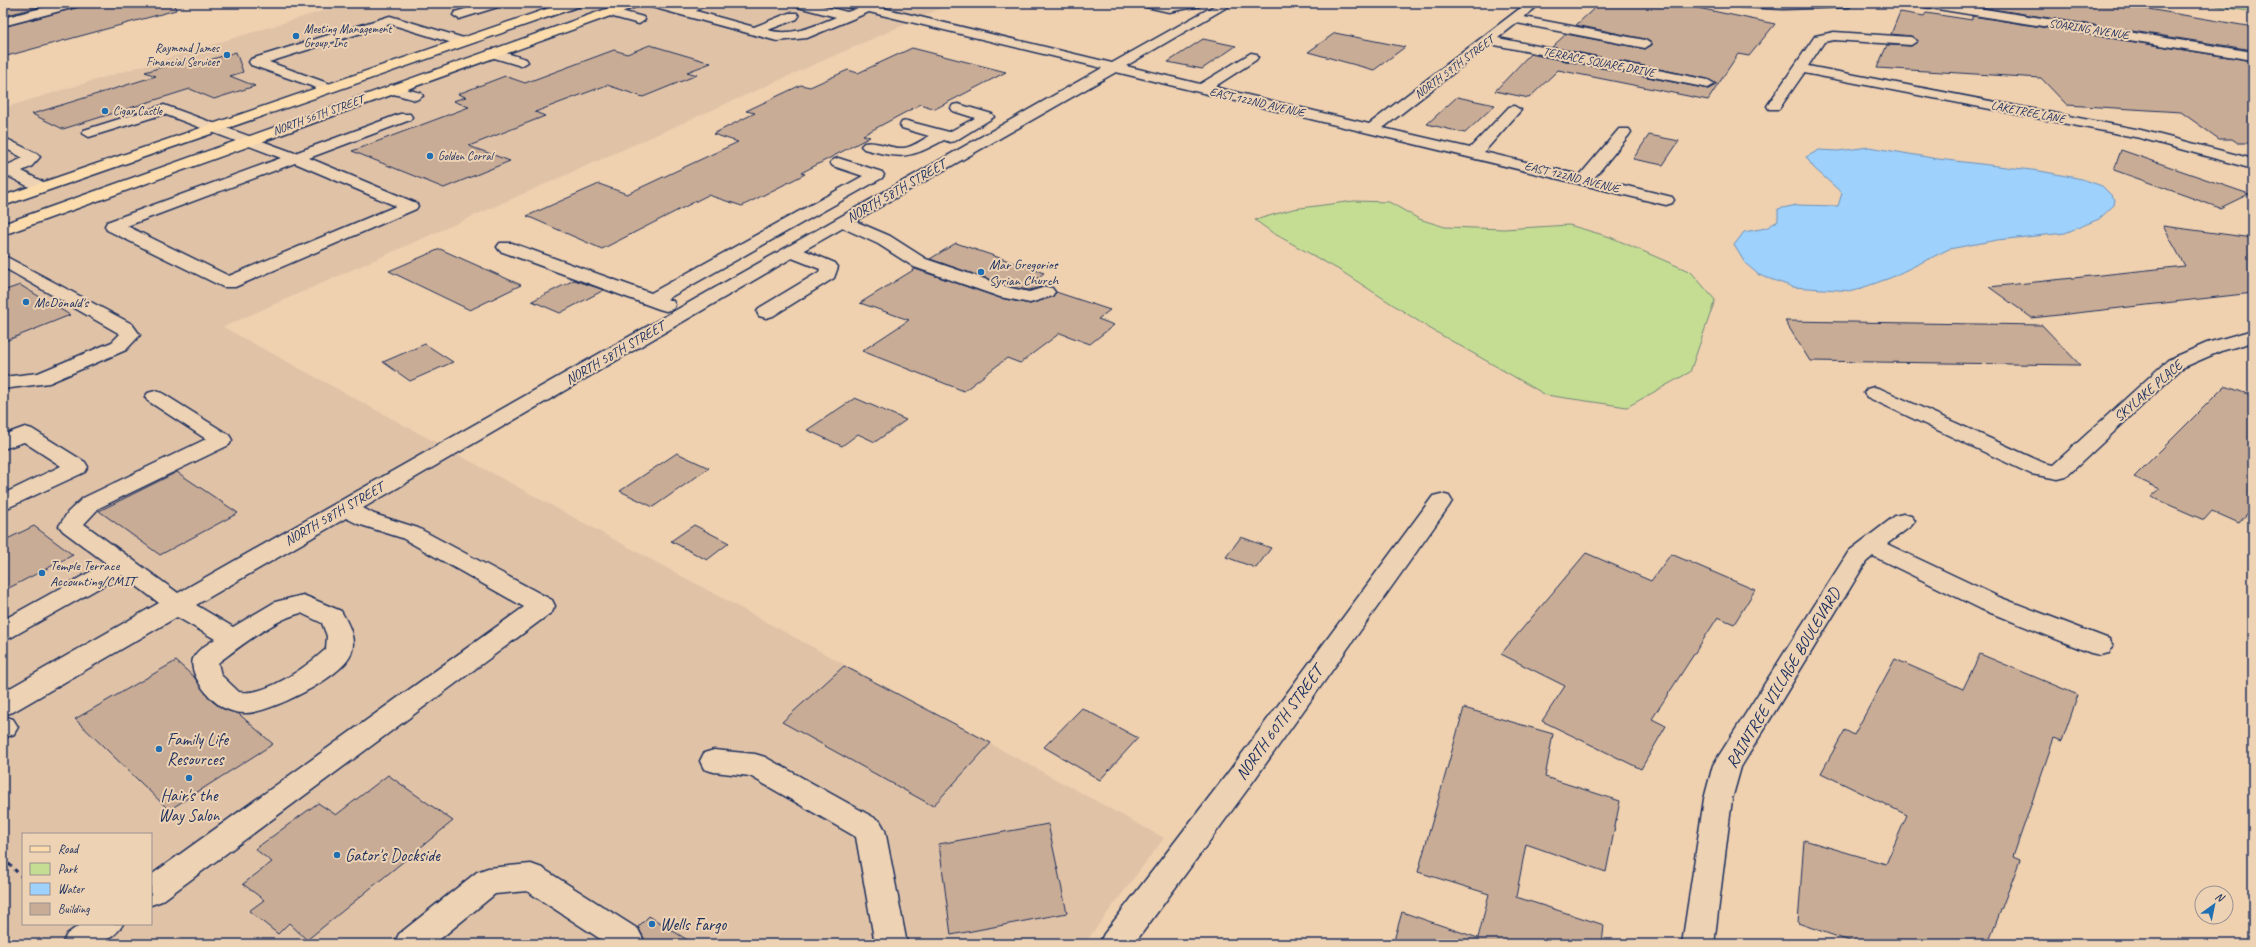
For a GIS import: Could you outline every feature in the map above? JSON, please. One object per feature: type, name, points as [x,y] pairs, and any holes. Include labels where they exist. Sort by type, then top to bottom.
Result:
[{"type":"main road","name":"NORTH 56TH STREET","points":[[3,200],[576,3]]},
{"type":"main road","name":"NORTH 56TH STREET","points":[[3,230],[246,141],[634,3]]},
{"type":"street","points":[[3,22],[75,3]]},
{"type":"street","points":[[459,15],[496,3]]},
{"type":"street","points":[[544,3],[562,8]]},
{"type":"street","points":[[652,3],[778,37],[803,35],[848,10]]},
{"type":"street","points":[[684,12],[706,3]]},
{"type":"street","points":[[873,10],[898,3]]},
{"type":"street","points":[[1146,3],[1169,8],[1196,3]]},
{"type":"street","name":"NORTH 58TH STREET","points":[[3,719],[178,605],[791,251],[1111,68],[1228,3]]},
{"type":"street","name":"NORTH 59TH STREET","points":[[1372,129],[1490,40],[1535,3]]},
{"type":"street","points":[[1741,3],[1783,5],[1849,3]]},
{"type":"street","name":"SOARING AVENUE","points":[[1925,3],[2253,56]]},
{"type":"street","name":"EAST 122ND AVENUE","points":[[797,5],[848,10],[873,10],[1666,200]]},
{"type":"street","points":[[610,12],[639,20]]},
{"type":"street","points":[[755,31],[793,16]]},
{"type":"street","points":[[1515,19],[1645,44]]},
{"type":"street","points":[[328,88],[256,62],[390,20],[462,42]]},
{"type":"street","points":[[1774,106],[1820,39],[1826,37],[1911,41]]},
{"type":"street","name":"TERRACE SQUARE DRIVE","points":[[1490,40],[1708,84]]},
{"type":"street","points":[[493,54],[521,62]]},
{"type":"street","points":[[1201,89],[1251,57]]},
{"type":"street","name":"LAKETREE LANE","points":[[1800,68],[2141,134],[2253,164]]},
{"type":"street","points":[[391,89],[416,96]]},
{"type":"street","points":[[869,146],[901,154],[908,153],[987,117],[958,108]]},
{"type":"street","points":[[89,133],[164,109],[246,141],[296,158],[410,206],[229,283],[113,226],[296,158],[405,117]]},
{"type":"street","points":[[1473,154],[1514,110]]},
{"type":"street","points":[[907,125],[976,145]]},
{"type":"street","points":[[1584,180],[1624,132]]},
{"type":"street","points":[[3,141],[32,157],[26,164],[6,171]]},
{"type":"street","points":[[652,300],[876,175],[838,163]]},
{"type":"street","points":[[6,171],[41,187]]},
{"type":"street","points":[[843,222],[884,240],[920,263],[1006,293],[1030,298],[1046,292]]},
{"type":"street","points":[[506,247],[559,269],[598,280],[686,312]]},
{"type":"street","points":[[766,312],[828,274],[829,267],[791,251]]},
{"type":"street","points":[[3,260],[125,328],[130,336],[119,346],[3,395]]},
{"type":"street","name":"SKYLAKE PLACE","points":[[1874,393],[2039,469],[2058,472],[2175,364],[2214,347],[2253,336]]},
{"type":"street","points":[[3,383],[42,379]]},
{"type":"street","points":[[155,398],[221,440],[91,503],[76,517],[71,526],[193,616],[234,638]]},
{"type":"street","points":[[3,443],[24,433],[77,467],[3,503]]},
{"type":"street","name":"NORTH 60TH STREET","points":[[1115,944],[1237,782],[1441,501]]},
{"type":"street","points":[[152,891],[468,659],[544,606],[410,532],[366,519],[346,508]]},
{"type":"street","points":[[1863,551],[1903,521]]},
{"type":"street","points":[[1863,551],[2100,646]]},
{"type":"street","name":"RAINTREE VILLAGE BOULEVARD","points":[[1698,944],[1718,799],[1727,765],[1863,551]]},
{"type":"street","points":[[3,631],[123,564]]},
{"type":"street","points":[[303,604],[332,617],[340,636],[339,653],[305,681],[282,692],[252,702],[233,701],[212,683],[206,672],[205,660],[234,638],[284,608],[303,604]]},
{"type":"street","points":[[714,761],[755,765],[870,830],[891,944]]},
{"type":"street","points":[[410,944],[488,881],[531,877],[627,939]]},
{"type":"street","points":[[78,944],[106,925]]},
{"type":"path","points":[[3,858],[22,877]]},
{"type":"shaded area","points":[[349,3],[953,3],[223,327],[1164,838],[1084,944],[3,944],[3,108]]},
{"type":"green space","points":[[2200,3],[2253,3],[2253,12]]},
{"type":"green space","points":[[1354,201],[1389,202],[1419,219],[1445,227],[1504,229],[1569,225],[1610,237],[1691,272],[1715,300],[1690,372],[1627,407],[1546,395],[1429,328],[1341,271],[1273,233],[1255,220],[1293,209]]},
{"type":"water","points":[[1869,147],[1938,159],[2040,171],[2082,179],[2102,186],[2115,199],[2114,205],[2099,219],[2065,233],[1997,240],[1949,249],[1890,278],[1853,291],[1793,287],[1759,275],[1745,263],[1734,245],[1744,232],[1766,228],[1778,221],[1778,209],[1797,205],[1838,206],[1842,193],[1814,168],[1806,157],[1819,150],[1838,151]]},
{"type":"building","points":[[3,3],[55,3],[3,16]]},
{"type":"building","points":[[82,3],[175,3],[176,10],[3,57],[3,27],[79,7]]},
{"type":"building","points":[[1600,3],[1674,3],[1775,24],[1749,56],[1738,54],[1708,100],[1558,70],[1529,98],[1495,91],[1530,54],[1708,89],[1716,85],[1708,79],[1552,47],[1566,34],[1645,49],[1652,45],[1652,43],[1645,39],[1576,25]]},
{"type":"building","points":[[1973,3],[2111,3],[2148,9],[2253,27],[2253,50],[1973,6]]},
{"type":"building","points":[[1900,12],[1924,16],[1926,13],[1972,20],[1972,16],[2253,61],[2253,143],[2238,143],[2232,139],[2219,139],[2181,112],[2067,105],[2041,78],[1877,68],[1887,45],[1911,46],[1918,41],[1911,36],[1891,34]]},
{"type":"building","points":[[1335,33],[1405,47],[1374,70],[1308,52]]},
{"type":"building","points":[[1203,39],[1236,46],[1202,69],[1168,62]]},
{"type":"building","points":[[650,45],[711,63],[687,72],[697,75],[643,97],[607,85],[535,112],[545,116],[469,146],[510,161],[444,188],[352,151],[469,107],[453,101],[466,97],[458,94],[505,76],[525,83],[614,50],[627,54]]},
{"type":"building","points":[[912,48],[1006,72],[935,109],[921,104],[863,135],[870,137],[801,173],[805,174],[742,206],[708,195],[602,249],[527,216],[599,184],[627,194],[738,142],[713,134],[755,113],[746,111],[801,85],[810,87],[848,70],[858,73]]},
{"type":"building","points":[[236,52],[243,72],[230,76],[255,86],[214,99],[190,89],[63,129],[32,114],[156,76],[145,72],[185,60],[196,64]]},
{"type":"building","points":[[1457,97],[1495,105],[1465,133],[1427,124]]},
{"type":"building","points":[[1649,135],[1679,141],[1663,165],[1633,159]]},
{"type":"building","points":[[2121,150],[2249,194],[2220,208],[2114,170]]},
{"type":"building","points":[[2163,226],[2253,238],[2253,293],[2032,318],[1989,287],[2185,266]]},
{"type":"building","points":[[956,243],[1044,273],[1031,283],[1042,287],[1029,290],[1011,287],[930,259]]},
{"type":"building","points":[[440,249],[521,285],[470,310],[389,271]]},
{"type":"building","points":[[915,269],[1000,298],[1030,304],[1052,297],[1056,292],[1110,310],[1098,319],[1114,325],[1090,344],[1060,333],[1020,363],[1007,358],[964,391],[862,351],[909,320],[860,303]]},
{"type":"building","points":[[574,280],[604,290],[560,313],[532,301]]},
{"type":"building","name":"McDonald's","points":[[20,285],[70,315],[3,342],[3,291]]},
{"type":"building","points":[[1785,321],[2042,325],[2080,365],[1810,361]]},
{"type":"building","points":[[425,344],[453,362],[410,381],[383,362]]},
{"type":"building","points":[[2225,386],[2253,396],[2253,507],[2239,523],[2212,511],[2204,520],[2151,497],[2160,489],[2134,477]]},
{"type":"building","points":[[855,398],[906,420],[875,442],[858,434],[842,446],[807,430]]},
{"type":"building","points":[[677,453],[709,468],[653,507],[620,491]]},
{"type":"building","points":[[177,472],[238,513],[160,555],[99,511]]},
{"type":"building","points":[[694,525],[729,543],[707,560],[671,541]]},
{"type":"building","points":[[34,526],[73,555],[3,591],[3,541]]},
{"type":"building","points":[[1241,537],[1271,548],[1256,568],[1226,557]]},
{"type":"building","points":[[1586,553],[1651,581],[1671,554],[1755,590],[1734,624],[1718,617],[1652,719],[1666,726],[1641,769],[1542,721],[1565,686],[1501,654]]},
{"type":"building","points":[[1980,654],[2078,695],[2062,741],[2054,738],[2013,857],[2020,860],[1988,944],[1858,944],[1798,923],[1804,840],[1886,864],[1907,815],[1821,773],[1845,730],[1854,735],[1895,659],[1963,689]]},
{"type":"building","points":[[176,661],[194,677],[212,701],[223,709],[239,714],[273,744],[169,810],[75,719]]},
{"type":"building","points":[[844,666],[991,743],[933,806],[782,722]]},
{"type":"building","points":[[1082,708],[1138,738],[1100,780],[1044,747]]},
{"type":"building","points":[[1464,708],[1553,734],[1545,777],[1620,801],[1606,872],[1526,844],[1516,897],[1604,925],[1602,944],[1393,944],[1402,912],[1478,938],[1489,894],[1418,872]]},
{"type":"building","name":"Gator's Dockside","points":[[388,775],[453,821],[307,940],[289,923],[278,934],[249,911],[264,900],[243,884],[272,862],[255,849],[318,803],[336,815]]},
{"type":"building","points":[[1048,824],[1067,913],[951,935],[939,844]]},
{"type":"building","name":"Wells Fargo","points":[[649,916],[694,944],[643,944],[644,938],[638,927]]},
{"type":"place","name":"Meeting Management Group, Inc","points":[[296,36]]},
{"type":"place","name":"Raymond James Financial Services","points":[[227,55]]},
{"type":"place","name":"Cigar Castle","points":[[105,111]]},
{"type":"place","name":"Golden Corral","points":[[430,156]]},
{"type":"place","name":"Mar Gregorios Syrian Church","points":[[981,272]]},
{"type":"place","name":"McDonald's","points":[[26,302]]},
{"type":"place","name":"Temple Terrace Accounting/CMIT","points":[[42,573]]},
{"type":"place","name":"Family Life Resources","points":[[159,749]]},
{"type":"place","name":"Hair's the Way Salon","points":[[189,778]]},
{"type":"place","name":"Gator's Dockside","points":[[337,855]]},
{"type":"place","name":"Wells Fargo","points":[[652,924]]}]
